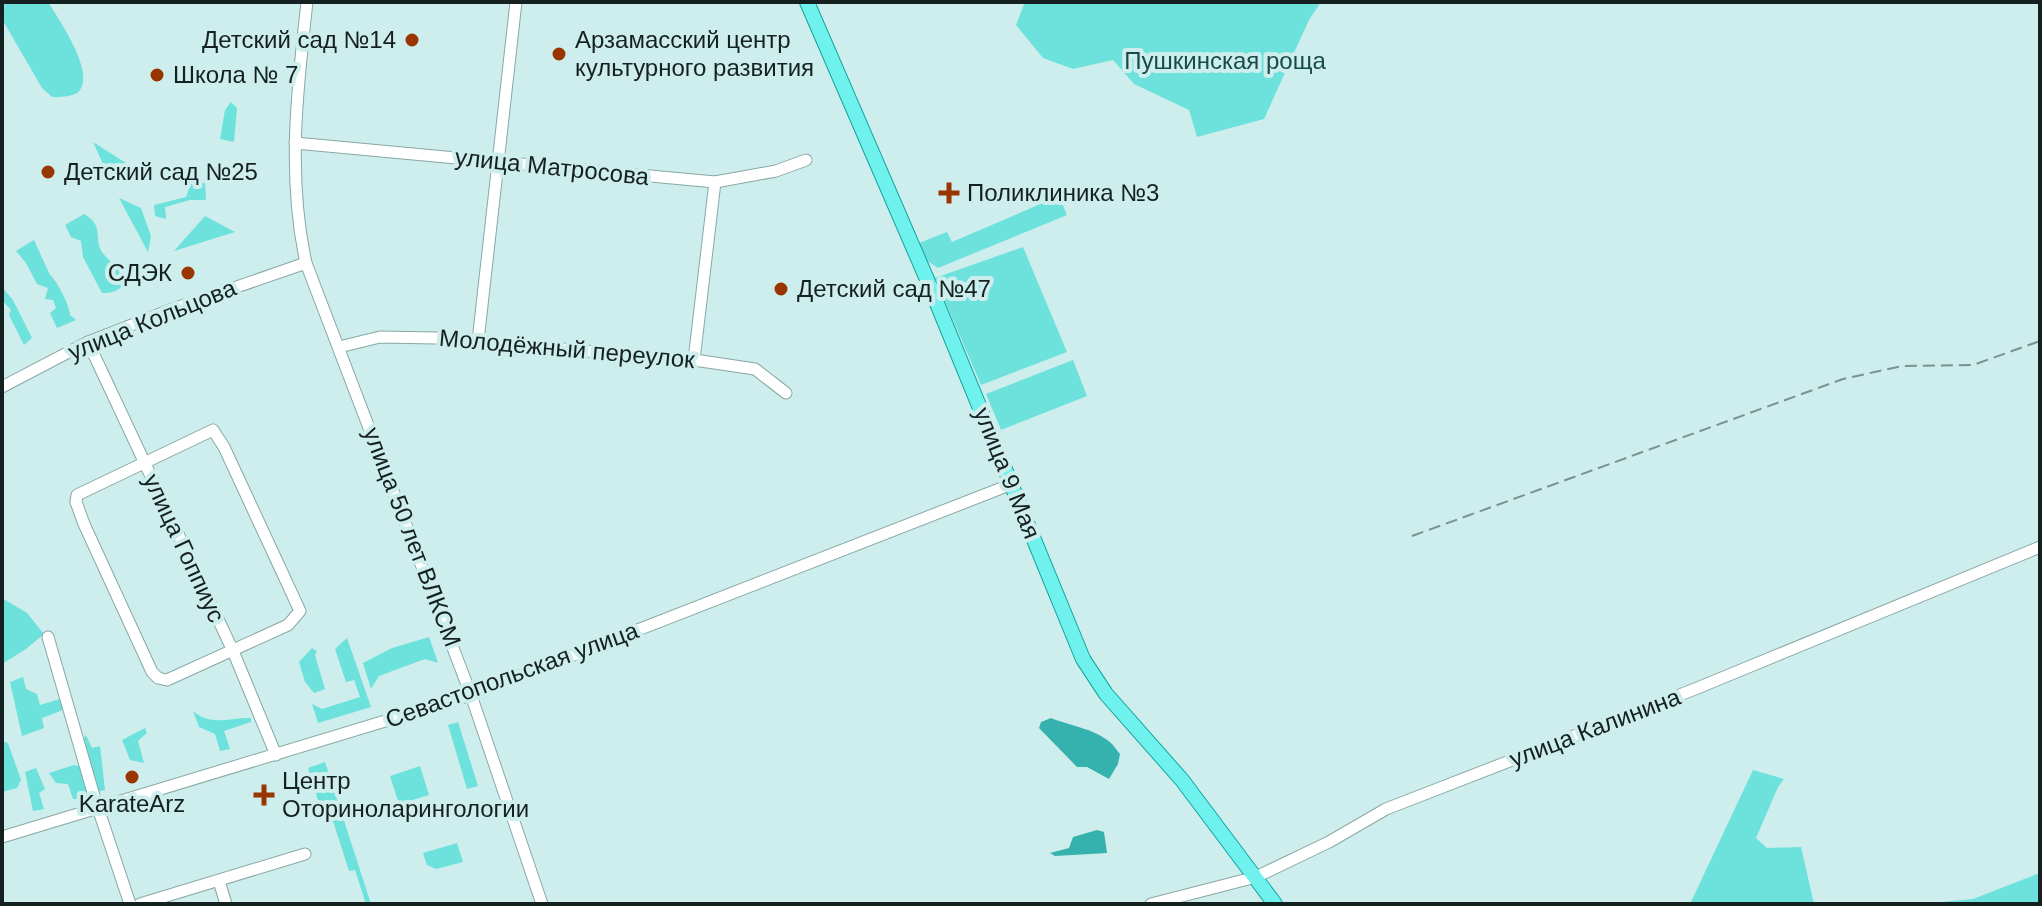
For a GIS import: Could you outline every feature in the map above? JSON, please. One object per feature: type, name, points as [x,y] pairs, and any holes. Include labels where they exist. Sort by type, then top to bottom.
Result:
[{"type":"main road","name":"улица 9 Мая","points":[[807,2],[916,253],[1073,639],[1095,679],[1182,780],[1275,904]]},
{"type":"street","name":"улица 50 лет ВЛКСМ","points":[[307,2],[295,108],[295,177],[306,263],[471,695],[542,904]]},
{"type":"street","points":[[478,341],[516,2]]},
{"type":"street","name":"улица Матросова","points":[[295,143],[715,182],[776,171],[806,160]]},
{"type":"street","points":[[694,360],[715,182]]},
{"type":"street","name":"улица Кольцова","points":[[2,387],[88,342],[306,263]]},
{"type":"street","name":"Молодёжный переулок","points":[[339,347],[380,337],[478,341],[694,360],[755,369],[786,393]]},
{"type":"street","name":"улица Гоппиус","points":[[88,342],[233,651],[276,755]]},
{"type":"street","points":[[213,430],[224,447],[300,611],[296,619],[167,680],[158,678],[152,672],[76,502],[77,495],[144,462],[213,430]]},
{"type":"street","name":"Севастопольская улица","points":[[2,837],[471,695],[1012,484]]},
{"type":"street","name":"улица Калинина","points":[[1151,904],[1256,877],[1329,842],[1386,809],[1695,689],[2040,547]]},
{"type":"street","points":[[48,637],[98,808],[130,904]]},
{"type":"street","points":[[140,904],[305,854]]},
{"type":"street","points":[[219,881],[226,904]]},
{"type":"green space","points":[[5,2],[48,2],[80,61],[82,85],[77,93],[52,97],[42,88],[2,19]]},
{"type":"green space","name":"Пушкинская роща","points":[[1025,2],[1321,2],[1309,20],[1264,119],[1197,137],[1189,110],[1134,84],[1113,60],[1073,69],[1043,58],[1016,25]]},
{"type":"green space","points":[[231,102],[237,108],[234,142],[220,139],[225,110]]},
{"type":"green space","points":[[93,142],[129,165],[151,174],[129,176],[120,169],[108,175]]},
{"type":"green space","points":[[205,183],[206,200],[190,200],[165,207],[166,219],[155,216],[154,205],[186,197],[189,189],[184,184]]},
{"type":"green space","points":[[1059,196],[1067,215],[938,268],[926,260],[919,243],[947,232],[952,242]]},
{"type":"green space","points":[[119,198],[141,208],[151,236],[148,252]]},
{"type":"green space","points":[[84,214],[97,227],[102,252],[126,281],[116,291],[102,293],[83,257],[81,241],[71,237],[65,225]]},
{"type":"green space","points":[[205,216],[235,232],[174,251]]},
{"type":"green space","points":[[34,240],[70,315],[76,320],[57,328],[50,313],[56,308],[53,300],[45,299],[48,288],[37,284],[16,251]]},
{"type":"green space","points":[[1023,247],[1067,352],[981,385],[935,278]]},
{"type":"green space","points":[[2,287],[13,300],[32,338],[24,345],[9,315],[11,310],[2,300]]},
{"type":"green space","points":[[1073,360],[1087,396],[1001,430],[986,394]]},
{"type":"green space","points":[[2,598],[27,613],[44,634],[2,664]]},
{"type":"green space","points":[[429,637],[438,663],[425,659],[379,676],[371,689],[363,663],[392,648]]},
{"type":"green space","points":[[347,638],[371,707],[318,723],[312,704],[322,709],[360,697],[354,680],[346,682],[335,649]]},
{"type":"green space","points":[[312,648],[317,651],[315,655],[325,689],[314,693],[305,682],[299,662]]},
{"type":"green space","points":[[23,677],[26,689],[37,694],[40,705],[63,698],[66,709],[42,718],[44,728],[22,736],[10,682]]},
{"type":"green space","points":[[193,711],[207,719],[251,718],[251,722],[224,731],[230,749],[220,751],[215,734],[199,727]]},
{"type":"green space","points":[[458,722],[478,786],[467,789],[448,725]]},
{"type":"green space","points":[[145,728],[147,733],[138,741],[144,763],[130,760],[122,740]]},
{"type":"green space","points":[[86,735],[92,748],[100,746],[105,790],[96,792],[81,742]]},
{"type":"green space","points":[[2,741],[8,743],[21,780],[17,788],[2,792]]},
{"type":"green space","points":[[325,762],[371,904],[366,904],[355,870],[349,871],[333,821],[325,823],[308,768]]},
{"type":"green space","points":[[74,765],[83,767],[91,793],[84,799],[73,799],[68,784],[56,783],[49,773]]},
{"type":"green space","points":[[420,766],[429,795],[399,804],[390,776]]},
{"type":"green space","points":[[36,768],[45,789],[39,793],[44,809],[33,811],[25,772]]},
{"type":"green space","points":[[1753,770],[1784,779],[1756,838],[1767,848],[1801,847],[1814,904],[1690,904]]},
{"type":"green space","points":[[457,843],[463,862],[436,869],[427,865],[423,853]]},
{"type":"green space","points":[[2040,873],[2040,904],[1920,904],[1973,899]]},
{"type":"shaded area","points":[[1051,718],[1091,731],[1112,744],[1120,754],[1109,779],[1087,767],[1077,767],[1039,728],[1041,722]]},
{"type":"shaded area","points":[[1097,830],[1104,832],[1107,853],[1055,856],[1050,853],[1069,848],[1073,837]]},
{"type":"railway","points":[[1412,536],[1843,379],[1902,366],[1973,365],[2040,341]]},
{"type":"place","name":"Детский сад №14","points":[[412,40]]},
{"type":"place","name":"Арзамасский центр культурного развития","points":[[559,54]]},
{"type":"place","name":"Школа № 7","points":[[157,75]]},
{"type":"place","name":"Детский сад №25","points":[[48,172]]},
{"type":"place","name":"Поликлиника №3","points":[[949,193]]},
{"type":"place","name":"СДЭК","points":[[188,273]]},
{"type":"place","name":"Детский сад №47","points":[[781,289]]},
{"type":"place","name":"KarateArz","points":[[132,777]]},
{"type":"place","name":"Центр Оториноларингологии","points":[[264,795]]}]
